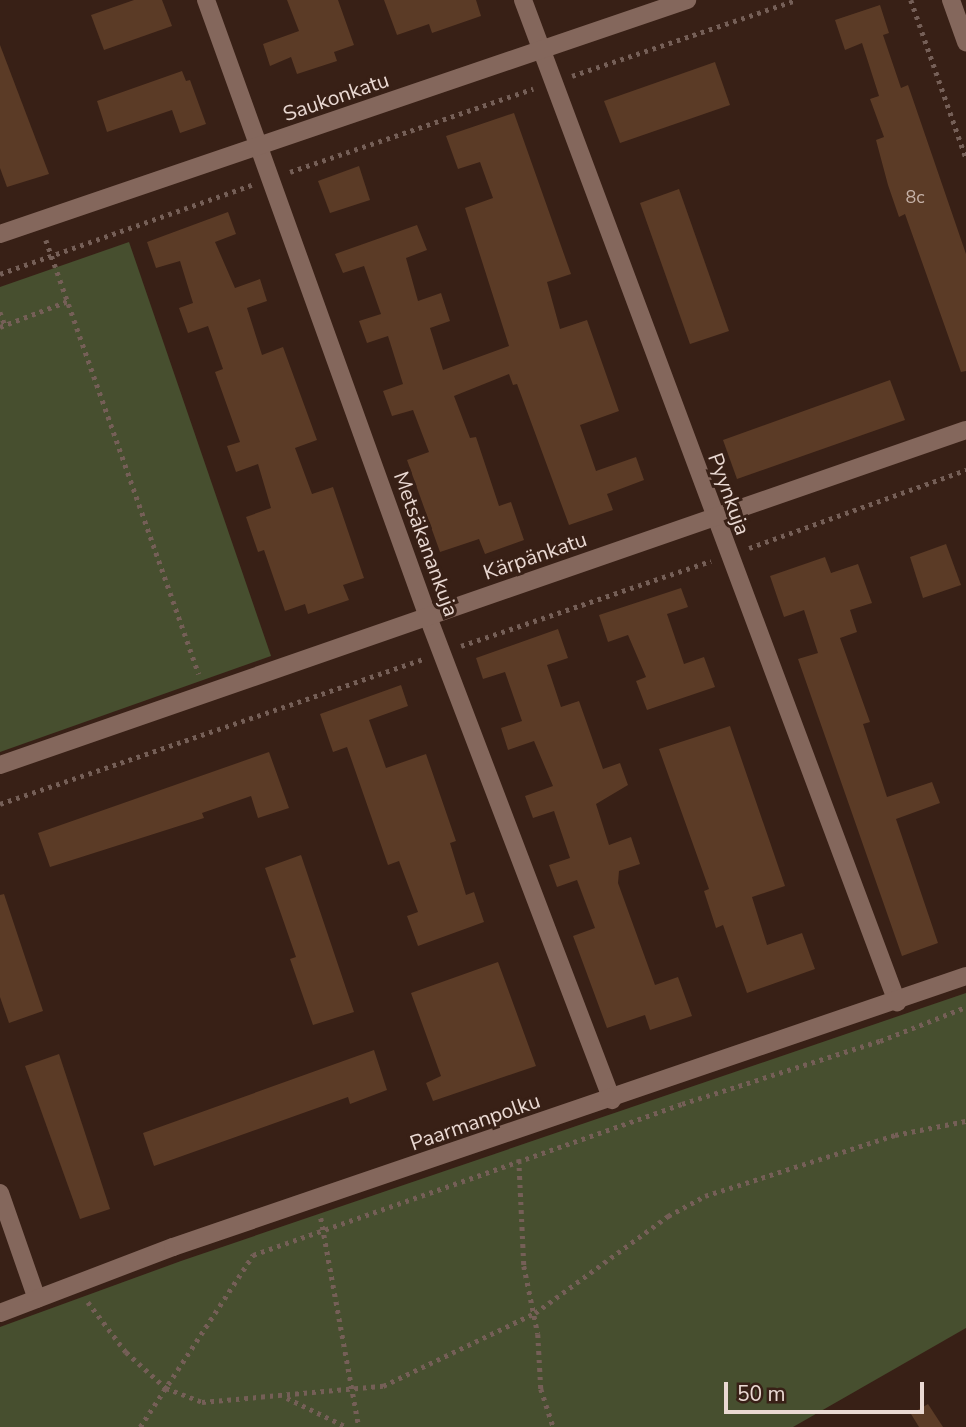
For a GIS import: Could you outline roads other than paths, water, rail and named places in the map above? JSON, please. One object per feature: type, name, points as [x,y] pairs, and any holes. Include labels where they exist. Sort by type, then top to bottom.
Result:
[{"type":"street","name":"Metsäkanankuja","points":[[206,0],[428,617],[612,1100]]},
{"type":"street","name":"Pyynkuja","points":[[523,0],[713,518],[897,1002]]},
{"type":"street","name":"Saukonkatu","points":[[0,234],[687,0]]},
{"type":"street","points":[[951,0],[966,42]]},
{"type":"street","name":"Kärpänkatu","points":[[0,765],[205,691],[428,617],[966,430]]},
{"type":"street","name":"Paarmanpolku","points":[[0,1313],[316,1199],[612,1100],[966,976]]},
{"type":"street","points":[[0,1193],[37,1299]]}]
